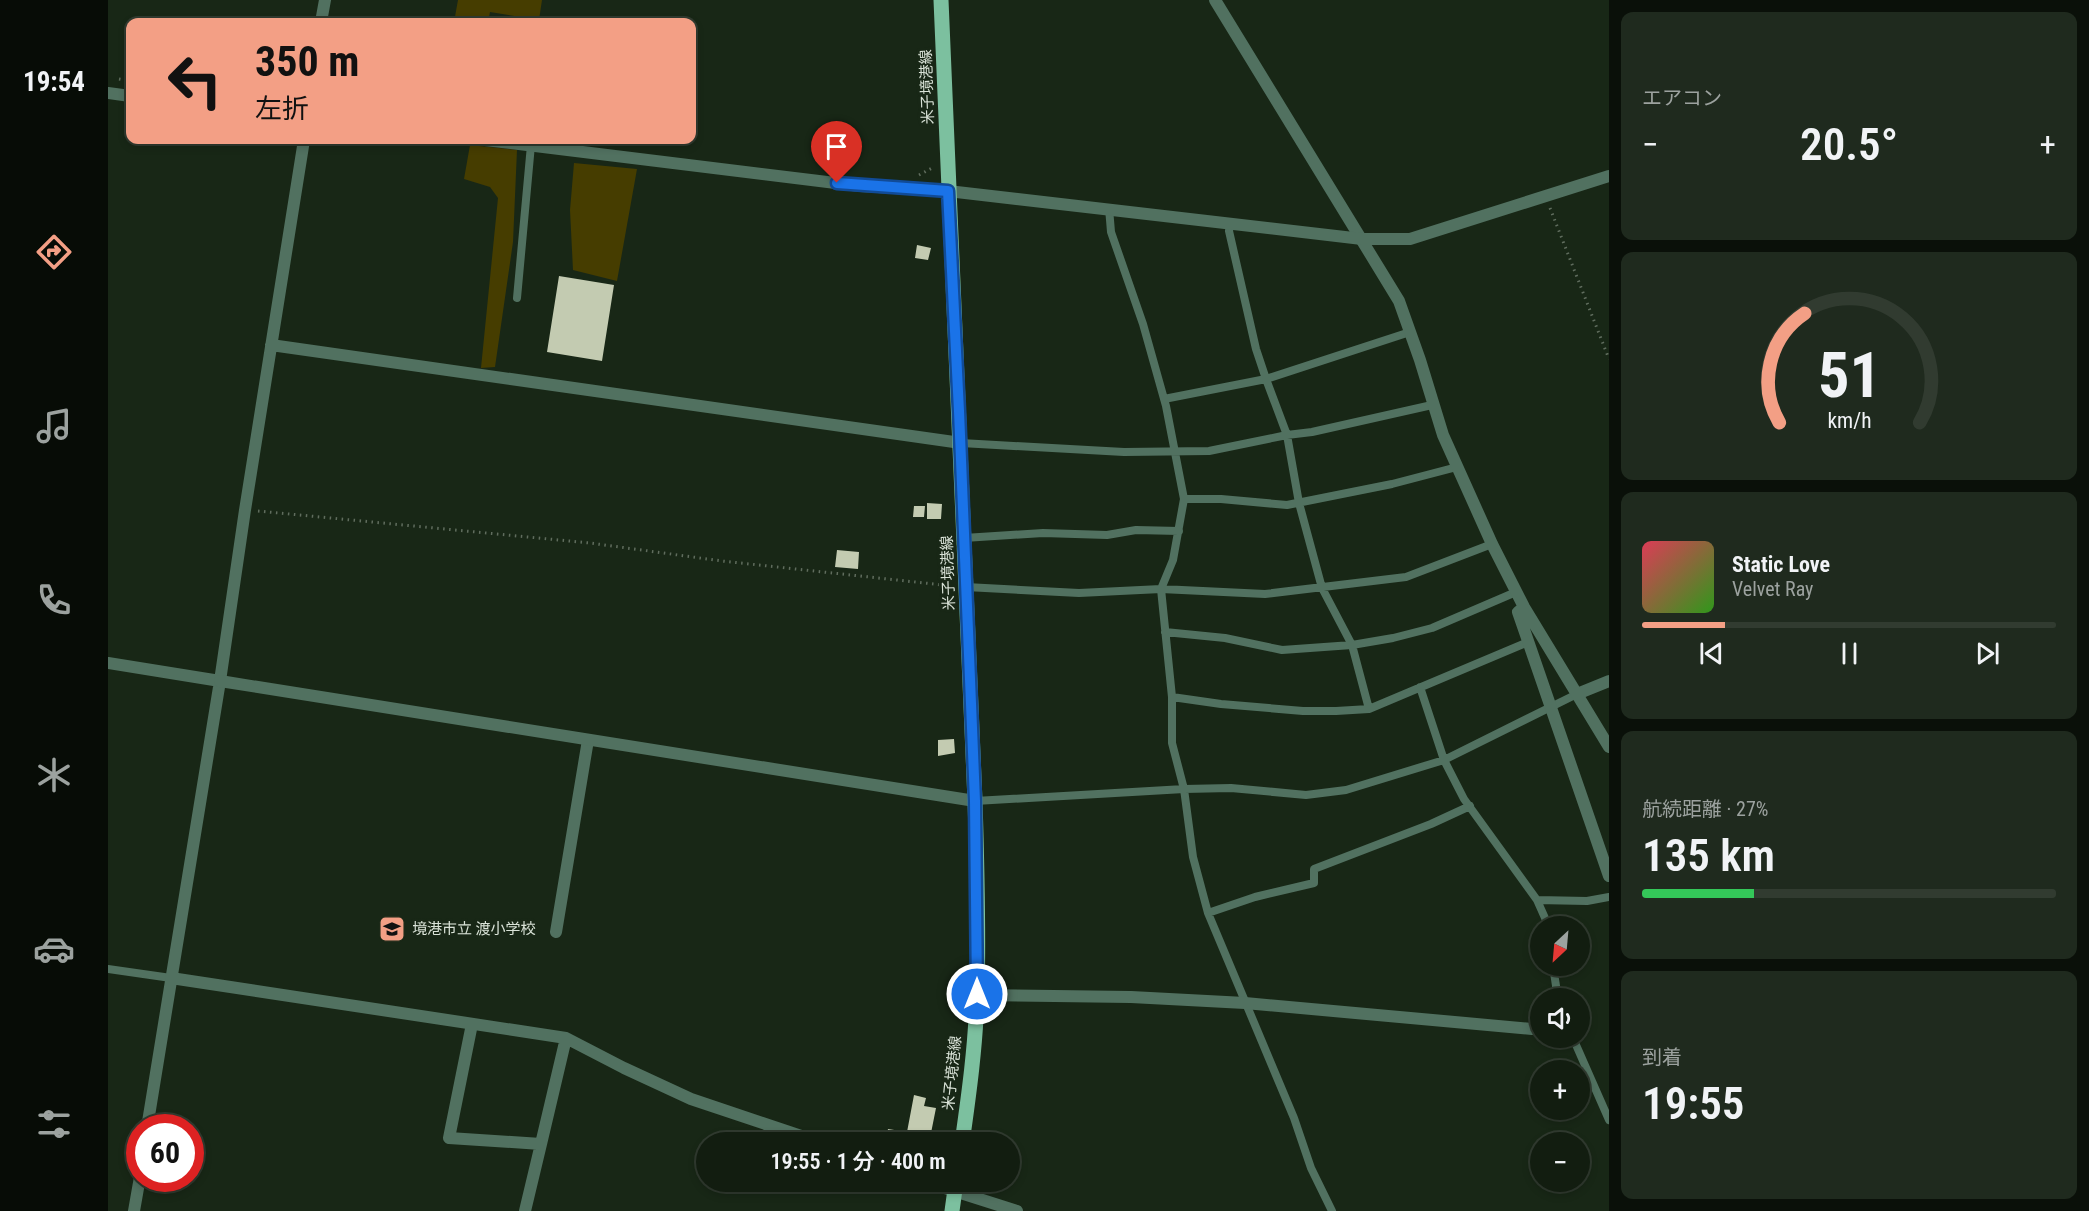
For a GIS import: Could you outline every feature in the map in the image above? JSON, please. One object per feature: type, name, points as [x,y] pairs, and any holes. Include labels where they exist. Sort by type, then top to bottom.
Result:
[{"type":"main road","name":"米子境港線","points":[[941,0],[975,801],[977,994],[963,1132]]},
{"type":"main road","points":[[952,1211],[954,1192]]},
{"type":"street","points":[[322,18],[325,0]]},
{"type":"street","points":[[1215,0],[1399,301],[1432,405],[1492,544],[1524,607],[1609,747]]},
{"type":"street","points":[[108,93],[126,95]]},
{"type":"street","points":[[149,1114],[220,681],[303,144]]},
{"type":"street","points":[[522,144],[860,186],[948,191],[1362,239],[1410,239],[1609,176]]},
{"type":"street","points":[[271,345],[961,443]]},
{"type":"street","points":[[1524,607],[1518,612],[1609,876]]},
{"type":"street","points":[[108,663],[975,801]]},
{"type":"street","points":[[1577,694],[1609,681]]},
{"type":"street","points":[[556,932],[588,740]]},
{"type":"street","points":[[171,978],[566,1038],[691,1099],[789,1132]]},
{"type":"street","points":[[977,994],[1131,996],[1245,1003],[1530,1028]]},
{"type":"street","points":[[472,1024],[449,1138],[541,1144]]},
{"type":"street","points":[[525,1211],[566,1038]]},
{"type":"street","points":[[134,1211],[137,1192]]},
{"type":"street","points":[[968,1192],[1017,1211]]},
{"type":"lane","points":[[517,298],[531,145]]},
{"type":"lane","points":[[1109,208],[1111,232],[1143,324],[1164,399],[1184,499],[1173,560],[1161,590],[1172,697],[1172,743],[1184,789],[1193,857],[1208,913],[1294,1118],[1311,1168],[1332,1211]]},
{"type":"lane","points":[[1230,223],[1229,231],[1256,349],[1287,435],[1299,503],[1322,588],[1352,645],[1369,709]]},
{"type":"lane","points":[[1164,399],[1266,380],[1410,332]]},
{"type":"lane","points":[[961,443],[1124,452],[1209,451],[1312,432],[1432,405]]},
{"type":"lane","points":[[1184,499],[1221,499],[1287,505],[1392,484],[1457,467]]},
{"type":"lane","points":[[964,538],[1043,533],[1107,534],[1136,530],[1179,531]]},
{"type":"lane","points":[[966,587],[1079,593],[1161,590],[1265,594],[1406,577],[1492,544]]},
{"type":"lane","points":[[1165,632],[1225,638],[1282,650],[1352,645],[1432,628],[1516,592]]},
{"type":"lane","points":[[1172,697],[1303,711],[1369,709],[1528,642]]},
{"type":"lane","points":[[1420,687],[1444,760],[1470,806],[1537,900],[1544,916]]},
{"type":"lane","points":[[975,801],[1184,789],[1231,788],[1305,795],[1336,791],[1381,780],[1444,760],[1577,694]]},
{"type":"lane","points":[[1208,913],[1255,897],[1314,883],[1314,869],[1431,824],[1470,806]]},
{"type":"lane","points":[[1537,900],[1587,901],[1609,897]]},
{"type":"lane","points":[[108,969],[171,978]]},
{"type":"lane","points":[[1577,1048],[1609,1120]]},
{"type":"path","points":[[911,177],[937,165]]},
{"type":"path","points":[[1545,195],[1609,359]]},
{"type":"path","points":[[245,510],[590,543],[722,561],[966,587]]},
{"type":"shaded area","points":[[458,0],[542,0],[539,18],[490,12],[489,18],[455,18]]},
{"type":"shaded area","points":[[470,145],[517,150],[513,242],[495,367],[481,368],[498,198],[490,187],[464,179]]},
{"type":"shaded area","points":[[574,163],[637,169],[617,281],[573,270],[570,210]]},
{"type":"building","points":[[917,245],[931,248],[928,260],[915,258]]},
{"type":"building","points":[[559,276],[614,285],[602,361],[547,352]]},
{"type":"building","points":[[927,503],[942,504],[941,519],[927,519]]},
{"type":"building","points":[[914,506],[925,506],[924,517],[913,517]]},
{"type":"building","points":[[837,550],[859,552],[858,569],[835,567]]},
{"type":"building","points":[[954,739],[955,753],[938,756],[938,740]]},
{"type":"building","points":[[914,1095],[926,1098],[924,1106],[936,1108],[931,1132],[907,1132]]},
{"type":"building","points":[[888,1129],[907,1132],[887,1132]]},
{"type":"place","name":"境港市立 渡小学校","points":[[392,929]]},
{"type":"route","points":[[837,183],[948,191],[975,801],[978,914],[977,994]]}]
